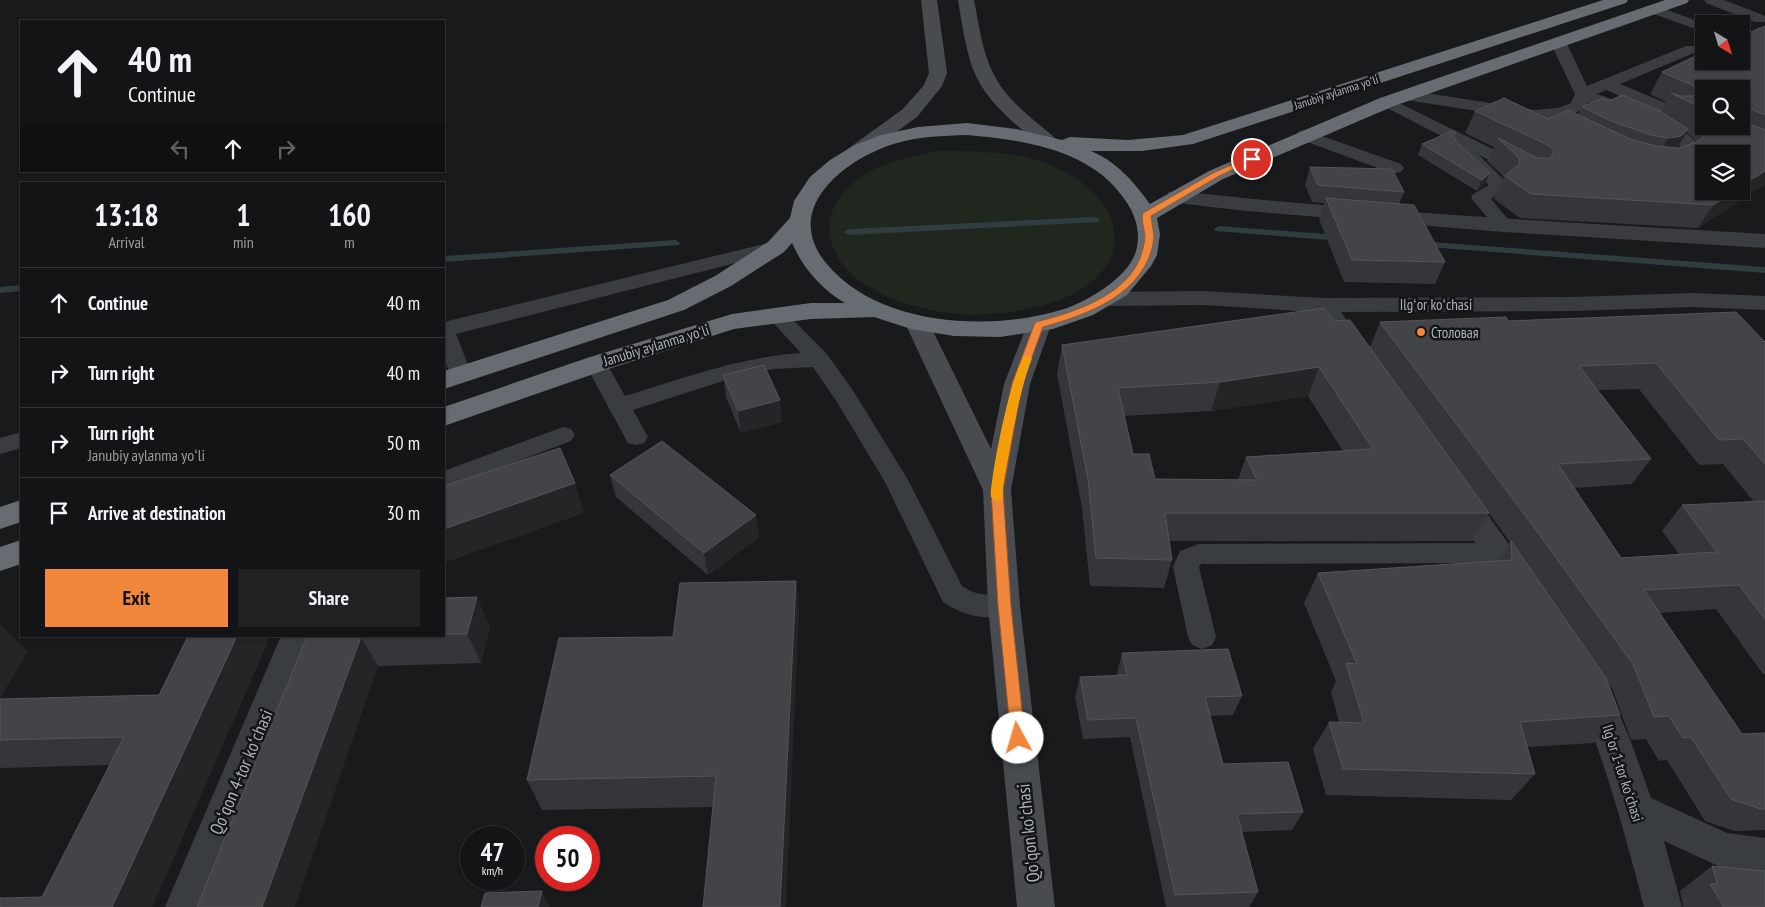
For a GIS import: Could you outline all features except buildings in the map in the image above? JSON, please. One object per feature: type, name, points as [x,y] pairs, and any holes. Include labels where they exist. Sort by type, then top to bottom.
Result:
[{"type":"highway","name":"Janubiy aylanma yoʻli","points":[[1046,140],[1114,147],[1154,146],[1186,140],[1620,0]]},
{"type":"highway","name":"Janubiy aylanma yoʻli","points":[[1146,215],[1216,175],[1305,135],[1387,102],[1681,0]]},
{"type":"highway","points":[[967,129],[1008,132],[1046,140],[1081,153],[1110,170],[1133,192],[1146,215],[1149,237],[1144,260],[1130,280],[1107,299],[1076,314],[1039,325],[999,330],[957,329],[917,322],[875,310],[842,291],[817,269],[802,245],[799,221],[807,194],[827,170],[856,152],[890,139],[937,131],[967,129]]},
{"type":"highway","name":"Janubiy aylanma yoʻli","points":[[452,378],[676,305],[723,281],[776,247],[799,221]]},
{"type":"highway","name":"Janubiy aylanma yoʻli","points":[[445,417],[596,364],[732,322],[811,311],[875,310]]},
{"type":"highway","points":[[0,518],[20,511]]},
{"type":"highway","points":[[0,559],[20,552]]},
{"type":"main road","points":[[856,152],[910,113],[933,86],[938,73],[929,0]]},
{"type":"main road","points":[[966,0],[984,74],[1010,110],[1046,140]]},
{"type":"main road","points":[[917,322],[997,490]]},
{"type":"main road","points":[[997,490],[1017,384],[1039,325]]},
{"type":"main road","name":"Qoʻqon koʻchasi","points":[[997,490],[1004,606],[1036,907]]},
{"type":"street","points":[[1177,197],[1246,205],[1504,225],[1765,241]]},
{"type":"street","name":"Ilgʻor koʻchasi","points":[[1107,299],[1204,298],[1323,305],[1563,304],[1692,300],[1760,309]]},
{"type":"street","points":[[1323,305],[1368,369]]},
{"type":"street","points":[[1442,473],[1538,610]]},
{"type":"street","name":"Qoʻqon 4-tor koʻchasi","points":[[184,907],[298,637]]},
{"type":"street","name":"Ilgʻor 1-tor koʻchasi","points":[[1576,666],[1598,699],[1637,810],[1663,907]]},
{"type":"street","points":[[1637,810],[1725,851],[1765,856]]},
{"type":"lane","points":[[1711,0],[1763,18]]},
{"type":"lane","points":[[1653,9],[1695,25]]},
{"type":"lane","points":[[1750,23],[1763,18]]},
{"type":"lane","points":[[1558,42],[1584,94],[1649,121],[1683,138],[1690,146],[1686,154],[1663,164],[1654,164]]},
{"type":"lane","points":[[1406,95],[1535,115],[1560,113],[1577,106],[1584,94],[1691,49]]},
{"type":"lane","points":[[1605,84],[1674,113]]},
{"type":"lane","points":[[1387,102],[1532,175]]},
{"type":"lane","points":[[1535,115],[1562,128]]},
{"type":"lane","points":[[1436,126],[1497,182],[1498,187],[1480,198],[1504,225]]},
{"type":"lane","points":[[1305,135],[1396,168]]},
{"type":"lane","points":[[445,330],[776,247]]},
{"type":"lane","points":[[776,315],[819,359],[846,397],[896,480],[952,594],[965,603],[977,607],[1004,606]]},
{"type":"lane","points":[[445,336],[452,378]]},
{"type":"lane","points":[[619,406],[729,371],[773,362],[819,359]]},
{"type":"lane","points":[[596,364],[636,437]]},
{"type":"lane","points":[[445,480],[563,435]]},
{"type":"lane","points":[[0,446],[20,440]]},
{"type":"lane","points":[[1202,637],[1186,567],[1189,558],[1199,554],[1499,553]]},
{"type":"shaded area","points":[[940,151],[1006,154],[1054,166],[1069,174],[1092,191],[1107,210],[1114,229],[1114,247],[1107,265],[1093,281],[1073,294],[1029,309],[993,314],[956,314],[920,308],[887,297],[861,282],[847,270],[838,257],[832,243],[829,231],[830,218],[834,207],[851,185],[873,170],[901,159]]},
{"type":"waterway","points":[[849,232],[1095,220]]},
{"type":"waterway","points":[[1219,229],[1341,238]]},
{"type":"waterway","points":[[445,259],[675,243]]},
{"type":"waterway","points":[[1418,244],[1765,270]]},
{"type":"waterway","points":[[0,290],[20,288]]},
{"type":"slow traffic","points":[[997,497],[1003,452],[1017,384],[1027,358]]},
{"type":"place","name":"Столовая","points":[[1421,332]]},
{"type":"route","points":[[1018,738],[1004,606],[997,490],[1017,384],[1039,325],[1076,314],[1107,299],[1130,280],[1144,260],[1149,237],[1146,215],[1216,175],[1252,159]]}]
